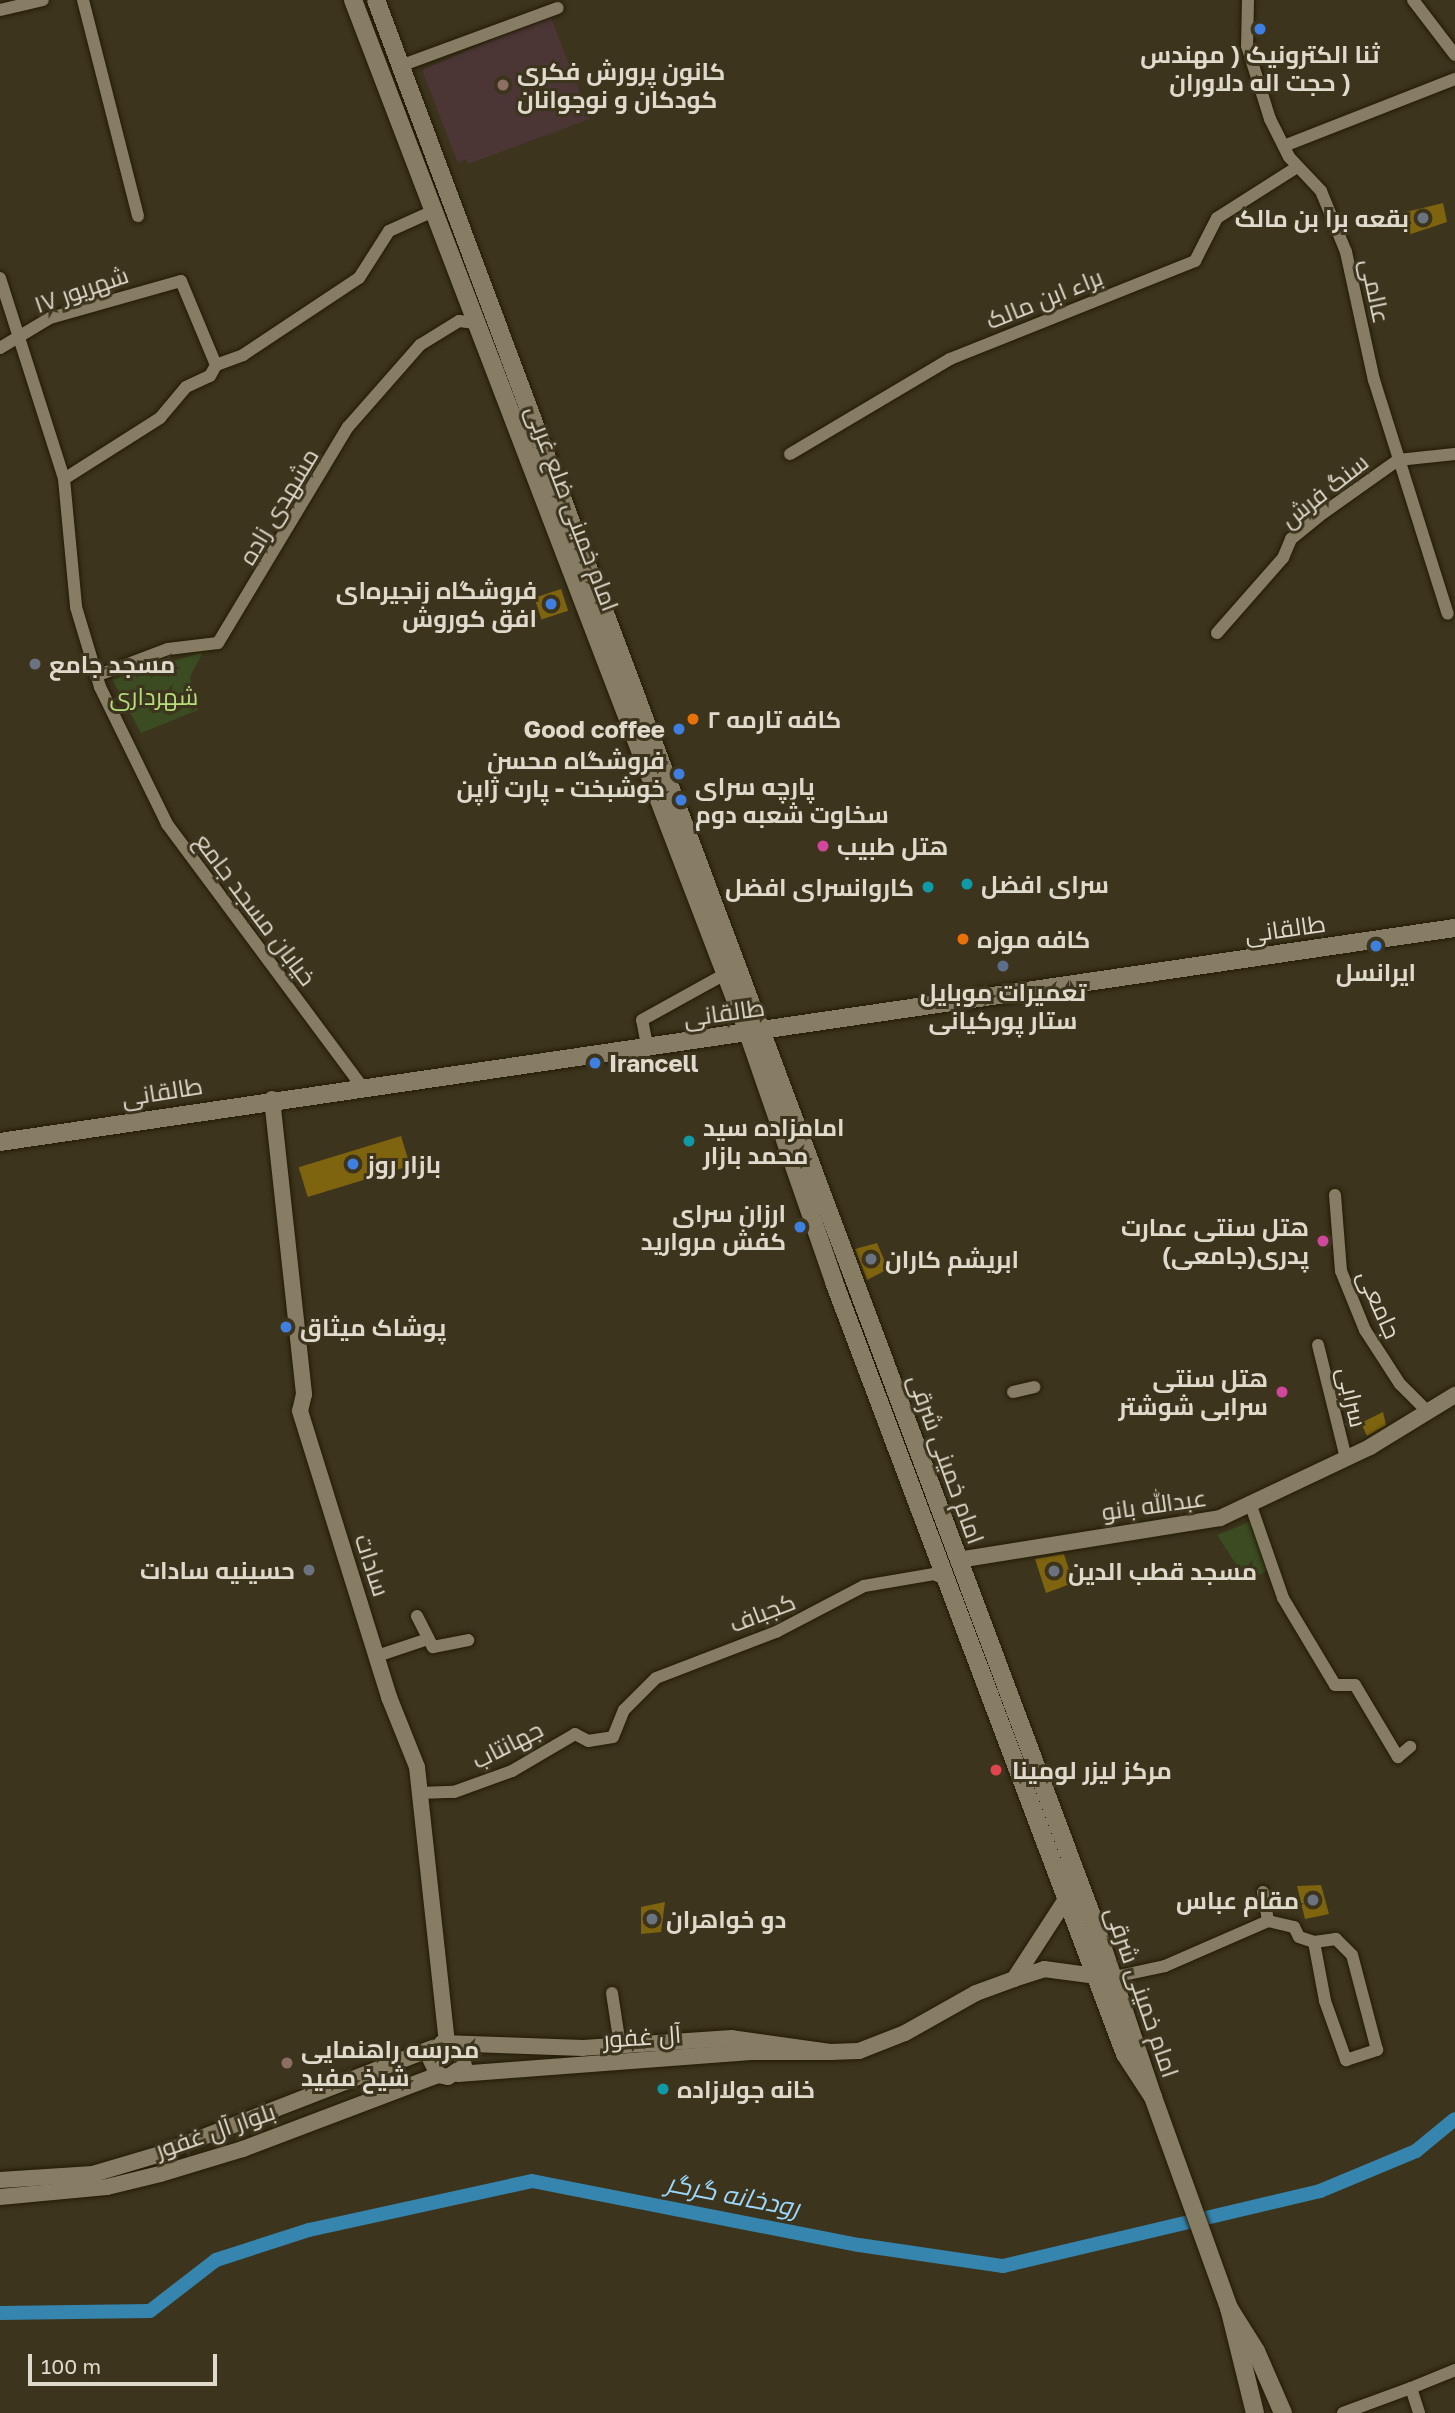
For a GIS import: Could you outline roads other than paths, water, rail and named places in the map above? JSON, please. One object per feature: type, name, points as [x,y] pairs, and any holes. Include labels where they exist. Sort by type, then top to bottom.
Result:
[{"type":"main road","name":"امام خمینی ضلع غربی","points":[[354,0],[725,974],[755,1032]]},
{"type":"main road","name":"امام خمینی ضلع غربی","points":[[376,0],[755,1032]]},
{"type":"main road","name":"طالقانی","points":[[0,1142],[272,1099],[755,1032],[1455,928]]},
{"type":"main road","name":"امام خمینی شرقی","points":[[755,1032],[834,1282],[951,1562],[1106,1977],[1125,2054],[1153,2097],[1229,2308]]},
{"type":"main road","name":"امام خمینی شرقی","points":[[951,1562],[951,1583],[1068,1896],[1106,1977]]},
{"type":"main road","points":[[1229,2308],[1255,2413]]},
{"type":"main road","points":[[1229,2308],[1256,2351],[1283,2413]]},
{"type":"street","points":[[0,10],[43,0]]},
{"type":"street","points":[[83,0],[138,216]]},
{"type":"street","name":"عالمی","points":[[1248,0],[1247,46],[1284,146],[1297,167],[1321,191],[1346,252],[1398,460],[1448,614]]},
{"type":"street","points":[[1413,0],[1455,55]]},
{"type":"street","points":[[400,66],[558,8]]},
{"type":"street","points":[[1284,146],[1455,79]]},
{"type":"street","name":"براء ابن مالک","points":[[790,454],[950,359],[1195,261],[1217,218],[1297,167]]},
{"type":"street","points":[[64,479],[160,418],[186,387],[210,376],[216,365],[243,355],[359,278],[389,231],[433,211]]},
{"type":"street","points":[[0,278],[64,479],[76,607],[96,676]]},
{"type":"street","name":"۱۷ شهریور","points":[[0,348],[50,318],[181,281],[216,365]]},
{"type":"street","points":[[476,323],[494,316]]},
{"type":"street","name":"مشهدی زاده","points":[[96,676],[168,649],[218,643],[348,427],[420,345],[459,321],[476,323]]},
{"type":"street","name":"سنگ فرش","points":[[1217,633],[1283,558],[1291,539],[1398,460],[1455,454]]},
{"type":"street","name":"خیابان مسجد جامع","points":[[96,676],[167,824],[362,1087]]},
{"type":"street","points":[[646,1040],[642,1020],[725,974]]},
{"type":"street","name":"سادات","points":[[272,1099],[304,1394],[300,1411],[380,1655],[389,1697],[417,1767],[447,2046]]},
{"type":"street","name":"جامعی","points":[[1335,1195],[1341,1271],[1365,1331],[1400,1384],[1428,1412]]},
{"type":"street","name":"سرابی","points":[[1318,1345],[1346,1458]]},
{"type":"street","points":[[1013,1392],[1034,1387]]},
{"type":"street","name":"عبدالله بانو","points":[[951,1562],[1220,1518],[1346,1458],[1455,1395]]},
{"type":"street","points":[[1250,1503],[1283,1598],[1335,1685],[1355,1685],[1398,1757],[1410,1747]]},
{"type":"street","name":"کجباف","points":[[613,1737],[624,1710],[656,1678],[776,1632],[864,1586],[934,1574],[951,1583]]},
{"type":"street","points":[[417,1616],[433,1647],[468,1640]]},
{"type":"street","points":[[380,1655],[428,1639]]},
{"type":"street","name":"جهانتاب","points":[[418,1793],[454,1792],[512,1771],[575,1734],[588,1741],[613,1737]]},
{"type":"street","points":[[1263,1892],[1268,1921]]},
{"type":"street","points":[[1014,1979],[1068,1896]]},
{"type":"street","points":[[1106,1977],[1165,1966],[1268,1921],[1294,1927],[1299,1937],[1314,1942],[1336,1939],[1352,1955],[1377,2050],[1346,2060],[1325,2001],[1314,1942]]},
{"type":"street","name":"آل غفور","points":[[438,2075],[754,2052],[859,2051],[905,2032],[976,1993],[1044,1969],[1106,1977]]},
{"type":"street","points":[[612,1993],[620,2045]]},
{"type":"street","name":"آل غفور","points":[[447,2046],[620,2045],[732,2038],[830,2052]]},
{"type":"street","points":[[438,2075],[430,2058],[447,2046],[465,2056],[457,2074]]},
{"type":"street","name":"بلوار آل غفور","points":[[0,2180],[93,2174],[157,2155],[447,2046]]},
{"type":"street","name":"بلوار آل غفور","points":[[0,2197],[61,2194],[160,2174],[243,2149],[438,2075]]},
{"type":"street","points":[[1343,2413],[1455,2371]]},
{"type":"street","points":[[1411,2388],[1419,2413]]},
{"type":"waterway","name":"رودخانه گرگر","points":[[0,2313],[150,2311],[216,2260],[309,2230],[532,2181],[859,2245],[1003,2266],[1320,2191],[1416,2151],[1455,2119]]},
{"type":"place","name":"ثنا الکترونیک ( مهندس حجت اله دلاوران )","points":[[1260,29]]},
{"type":"place","name":"کانون پرورش فکری کودکان و نوجوانان","points":[[503,85]]},
{"type":"place","name":"بقعه برا بن مالک","points":[[1423,218]]},
{"type":"place","name":"فروشگاه زنجیره‌ای افق کوروش","points":[[551,604]]},
{"type":"place","name":"مسجد جامع","points":[[35,664]]},
{"type":"place","name":"کافه تارمه ۲","points":[[693,719]]},
{"type":"place","name":"Good coffee","points":[[679,729]]},
{"type":"place","name":"فروشگاه محسن خوشبخت - پارت ژاپن","points":[[679,774]]},
{"type":"place","name":"پارچه سرای سخاوت شعبه دوم","points":[[681,800]]},
{"type":"place","name":"هتل طبیب","points":[[823,846]]},
{"type":"place","name":"سرای افضل","points":[[967,884]]},
{"type":"place","name":"کاروانسرای افضل","points":[[928,887]]},
{"type":"place","name":"کافه موزه","points":[[963,939]]},
{"type":"place","name":"ایرانسل","points":[[1376,946]]},
{"type":"place","name":"تعمیرات موبایل ستار پورکیانی","points":[[1003,966]]},
{"type":"place","name":"Irancell","points":[[595,1063]]},
{"type":"place","name":"امامزاده سید محمد بازار","points":[[689,1141]]},
{"type":"place","name":"بازار روز","points":[[353,1164]]},
{"type":"place","name":"ارزان سرای کفش مروارید","points":[[800,1227]]},
{"type":"place","name":"هتل سنتی عمارت پدری(جامعی)","points":[[1323,1241]]},
{"type":"place","name":"ابریشم کاران","points":[[871,1259]]},
{"type":"place","name":"پوشاک میثاق","points":[[286,1327]]},
{"type":"place","name":"هتل سنتی سرابی شوشتر","points":[[1282,1392]]},
{"type":"place","name":"حسینیه سادات","points":[[309,1570]]},
{"type":"place","name":"مسجد قطب الدین","points":[[1054,1571]]},
{"type":"place","name":"مرکز لیزر لومینا","points":[[996,1770]]},
{"type":"place","name":"مقام عباس","points":[[1313,1900]]},
{"type":"place","name":"دو خواهران","points":[[652,1919]]},
{"type":"place","name":"مدرسه راهنمایی شیخ مفید","points":[[287,2063]]},
{"type":"place","name":"خانه جولازاده","points":[[663,2089]]},
{"type":"park label","name":"شهرداری","points":[[154,696]]}]
